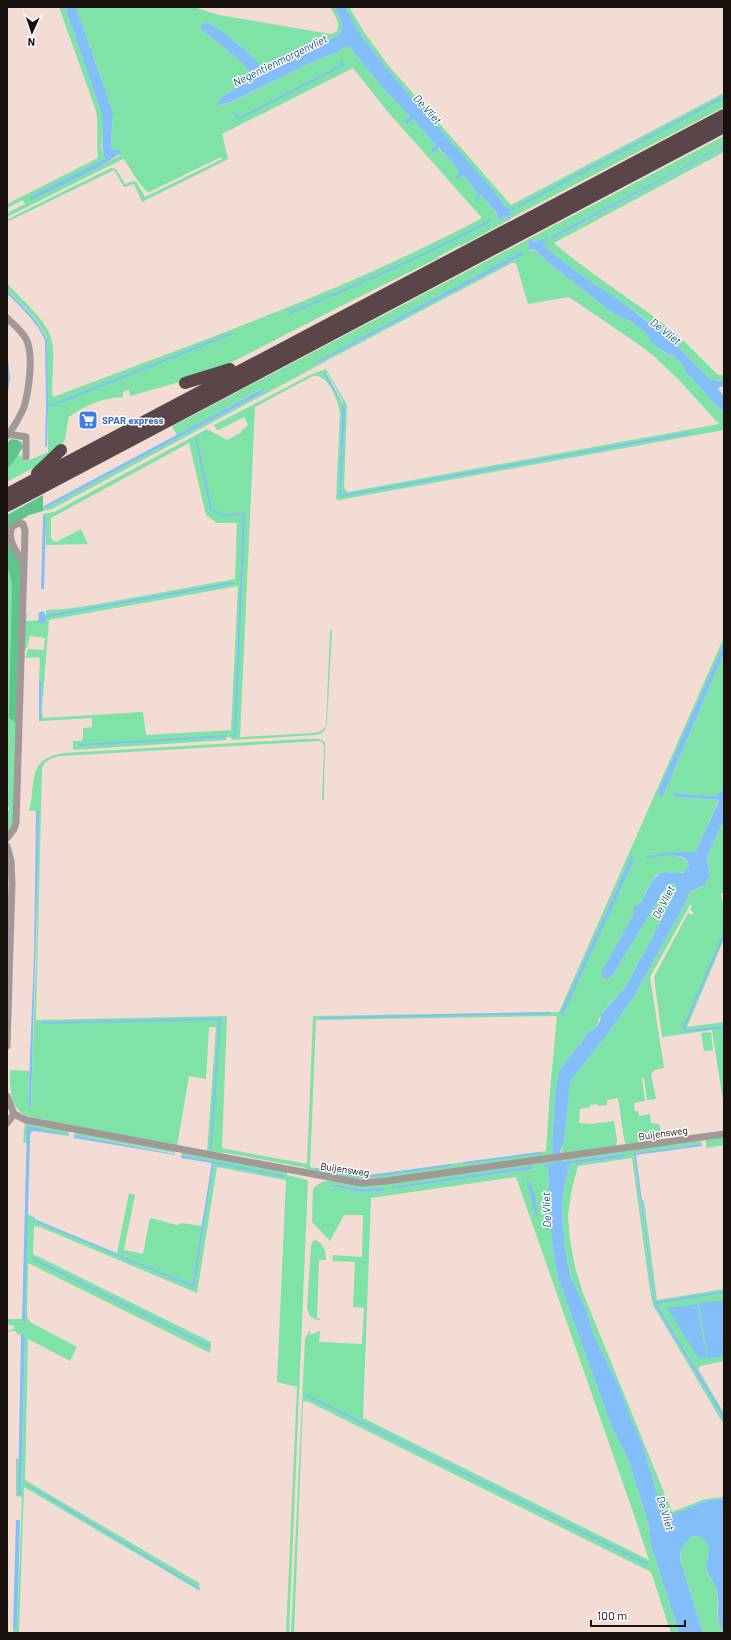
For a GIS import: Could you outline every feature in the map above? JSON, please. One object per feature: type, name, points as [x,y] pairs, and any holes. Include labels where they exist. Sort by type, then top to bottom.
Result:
[{"type":"highway","points":[[7,494],[724,115]]},
{"type":"highway","points":[[7,506],[724,127]]},
{"type":"highway","points":[[186,383],[258,361]]},
{"type":"highway","points":[[24,485],[61,450]]},
{"type":"street","points":[[7,318],[22,333],[29,348],[29,363],[24,405],[8,436],[26,437],[26,457]]},
{"type":"street","points":[[7,838],[14,830],[16,823],[24,564],[25,528],[24,524],[18,523],[12,527],[10,535],[14,547],[24,564]]},
{"type":"street","points":[[7,846],[11,857],[12,873],[7,1046]]},
{"type":"street","points":[[7,1096],[14,1114],[7,1123]]},
{"type":"street","name":"Buijensweg","points":[[14,1114],[20,1118],[39,1123],[361,1183],[386,1181],[724,1134]]},
{"type":"green space","points":[[59,7],[65,7],[101,112],[103,124],[101,146],[105,159],[91,171],[119,156],[120,151],[113,150],[111,147],[113,112],[76,7],[194,7],[219,15],[331,34],[336,32],[338,29],[337,20],[330,7],[334,7],[342,24],[342,31],[340,34],[269,69],[262,68],[236,42],[211,24],[203,23],[200,26],[201,29],[238,59],[251,73],[250,77],[244,84],[223,96],[216,103],[219,105],[230,103],[308,64],[338,52],[344,47],[350,47],[381,86],[410,116],[407,123],[413,119],[436,145],[430,150],[433,153],[438,148],[461,172],[455,177],[463,175],[478,193],[474,198],[481,195],[495,211],[498,220],[507,217],[509,220],[438,258],[211,373],[130,396],[129,390],[123,392],[123,397],[102,401],[81,409],[69,417],[64,441],[59,450],[38,465],[7,482],[7,469],[17,456],[21,455],[25,462],[48,452],[47,338],[35,318],[7,290],[7,283],[40,318],[49,334],[52,342],[53,354],[53,397],[324,292],[378,269],[482,218],[388,112],[353,68],[222,134],[228,159],[142,202],[134,184],[124,187],[114,170],[7,222],[7,220],[16,215],[111,168],[116,169],[125,184],[134,181],[137,183],[145,197],[222,159],[221,157],[149,192],[139,183],[123,159],[7,217],[7,213],[25,204],[23,200],[7,208],[7,204],[98,158],[96,111]]},
{"type":"green space","points":[[345,7],[349,7],[364,32],[389,66],[511,205],[724,93],[724,107],[511,218],[509,216],[511,211],[517,208],[516,206],[510,209],[505,206],[394,77],[363,38]]},
{"type":"green space","points":[[724,136],[724,145],[550,237],[552,239],[724,147],[724,152],[554,243],[581,265],[665,325],[686,343],[718,375],[724,375],[724,381],[709,378],[679,348],[640,315],[574,270],[543,245],[549,240],[541,240],[530,243],[528,244],[528,248],[536,251],[615,315],[628,320],[645,332],[653,344],[666,354],[671,356],[671,354],[673,355],[684,366],[685,373],[693,379],[724,413],[724,430],[339,500],[336,499],[339,409],[332,389],[323,379],[318,376],[313,376],[255,407],[240,737],[314,733],[325,728],[330,630],[332,630],[327,723],[325,730],[320,734],[314,735],[233,740],[230,737],[227,737],[226,740],[73,750],[73,741],[81,741],[83,739],[83,728],[92,727],[92,718],[41,721],[42,682],[39,682],[40,659],[38,657],[25,658],[28,649],[44,650],[45,638],[30,636],[27,648],[24,651],[25,614],[33,610],[27,614],[26,621],[43,620],[46,617],[46,610],[93,605],[235,579],[237,523],[217,523],[206,515],[189,443],[51,518],[51,539],[56,542],[81,529],[88,544],[46,545],[46,517],[43,517],[43,514],[54,512],[207,429],[227,440],[242,432],[241,431],[248,425],[244,417],[219,430],[216,429],[214,425],[310,375],[326,369],[347,405],[344,488],[348,492],[719,424],[679,380],[656,358],[641,346],[569,297],[528,304],[516,263],[512,263],[328,360],[52,509],[43,511],[43,506],[44,509],[264,392],[261,389],[177,435],[172,426]],"holes":[[[522,251],[523,254],[318,363],[317,361]],[[325,373],[327,373],[343,402],[341,492],[343,494],[341,497],[339,495],[342,405]],[[238,586],[231,730],[146,735],[143,712],[43,718],[42,709],[49,620]]]},
{"type":"green space","points":[[11,439],[18,440],[22,443],[23,447],[13,463],[7,469],[7,443]]},
{"type":"green space","points":[[43,495],[43,511],[29,515],[10,528],[21,565],[18,724],[9,718],[12,584],[7,566],[7,515]]},
{"type":"green space","points":[[7,566],[12,584],[18,724],[15,823],[7,833],[7,811],[9,811],[9,807],[7,806]]},
{"type":"green space","points":[[724,637],[724,643],[658,795],[663,796],[724,653],[724,787],[716,796],[673,793],[677,797],[719,800],[695,852],[648,855],[678,856],[683,858],[689,866],[683,872],[662,872],[655,877],[640,904],[634,906],[634,913],[603,969],[603,978],[608,979],[613,975],[666,887],[671,883],[677,884],[677,889],[624,989],[602,1012],[596,1027],[586,1034],[582,1043],[576,1048],[560,1069],[555,1090],[552,1147],[554,1155],[389,1178],[352,1179],[306,1170],[306,1168],[227,1153],[207,1152],[216,1027],[209,1027],[206,1079],[189,1076],[177,1146],[30,1117],[23,1114],[14,1104],[12,1098],[10,1070],[29,1071],[28,1106],[31,1106],[39,811],[29,811],[33,782],[38,767],[43,761],[52,756],[64,753],[304,739],[319,739],[325,742],[324,800],[322,800],[324,746],[322,742],[319,741],[60,756],[47,761],[42,768],[36,1020],[227,1016],[222,1148],[307,1164],[313,1016],[559,1012]],"holes":[[[634,859],[563,1014],[561,1013],[616,890]],[[557,1016],[546,1151],[369,1175],[351,1175],[310,1167],[316,1020]]]},
{"type":"green space","points":[[724,820],[724,892],[721,894],[724,902],[724,939],[687,1027],[724,1022],[724,1108],[712,1030],[662,1037],[654,977],[688,913],[692,915],[694,913],[690,910],[692,906],[690,905],[650,977],[664,1068],[654,1070],[654,1072],[651,1073],[656,1099],[647,1100],[644,1078],[642,1078],[645,1101],[634,1103],[635,1111],[638,1111],[639,1116],[650,1114],[651,1123],[659,1124],[661,1132],[654,1141],[626,1145],[618,1098],[607,1100],[607,1105],[590,1105],[590,1107],[580,1109],[579,1123],[591,1124],[614,1121],[617,1140],[616,1146],[560,1154],[564,1143],[572,1079],[612,1028],[635,995],[688,898],[689,892],[702,887],[707,881],[710,871],[707,856]]},
{"type":"green space","points":[[711,1032],[713,1050],[704,1051],[701,1033]]},
{"type":"green space","points":[[25,1123],[68,1131],[69,1135],[27,1127],[27,1143],[23,1142]]},
{"type":"green space","points":[[76,1132],[175,1151],[175,1153],[74,1135]]},
{"type":"green space","points":[[724,1137],[724,1145],[706,1148],[706,1140]]},
{"type":"green space","points":[[701,1141],[702,1144],[634,1153],[654,1304],[724,1420],[724,1425],[653,1305],[632,1158],[578,1166],[571,1193],[568,1216],[570,1240],[575,1267],[583,1293],[672,1512],[705,1499],[724,1497],[724,1499],[709,1500],[672,1515],[665,1513],[661,1507],[641,1440],[620,1389],[593,1333],[587,1312],[570,1275],[565,1247],[562,1214],[564,1187],[570,1164],[624,1157],[624,1154],[562,1162],[561,1159]]},
{"type":"green space","points":[[183,1152],[286,1171],[287,1175],[308,1180],[289,1633],[286,1633],[297,1387],[277,1382],[286,1180],[217,1167],[197,1293],[40,1227],[34,1226],[33,1254],[211,1342],[210,1353],[28,1263],[27,1316],[30,1322],[77,1347],[70,1361],[28,1339],[25,1480],[199,1583],[200,1591],[24,1487],[19,1633],[13,1633],[13,1628],[17,1628],[22,1497],[16,1496],[16,1459],[19,1459],[18,1495],[21,1495],[25,1335],[17,1334],[16,1331],[7,1333],[7,1331],[14,1329],[14,1326],[7,1324],[7,1319],[22,1319],[22,1322],[25,1321],[27,1214],[35,1217],[34,1220],[193,1286],[213,1166],[217,1162],[181,1155]]},
{"type":"green space","points":[[555,1160],[554,1164],[543,1165],[544,1167],[548,1167],[553,1253],[559,1281],[612,1428],[630,1464],[650,1529],[649,1535],[651,1546],[679,1633],[671,1633],[651,1572],[307,1401],[303,1402],[294,1633],[291,1633],[305,1339],[310,1330],[310,1335],[320,1331],[319,1342],[362,1344],[364,1308],[353,1307],[355,1262],[332,1261],[333,1255],[362,1257],[363,1215],[344,1215],[330,1241],[312,1222],[313,1189],[322,1182],[332,1180],[353,1184]],"holes":[[[532,1167],[532,1169],[393,1189],[393,1187]],[[516,1177],[649,1560],[363,1418],[371,1198]],[[331,1184],[362,1189],[383,1188],[383,1191],[361,1192],[331,1186]]]},
{"type":"green space","points":[[129,1193],[135,1195],[124,1250],[143,1254],[150,1218],[177,1225],[182,1223],[202,1226],[192,1285],[117,1253]]},
{"type":"green space","points":[[642,1200],[644,1200],[657,1300],[724,1289],[724,1361],[700,1366],[698,1369],[724,1415],[655,1301]]},
{"type":"green space","points":[[316,1240],[323,1246],[326,1257],[326,1260],[319,1260],[317,1318],[320,1320],[311,1316],[307,1307],[311,1246],[313,1241]]},
{"type":"green space","points":[[699,1536],[708,1544],[709,1552],[707,1572],[716,1588],[718,1616],[724,1633],[703,1633],[681,1563],[681,1553],[686,1541],[690,1538]]},
{"type":"water","points":[[65,7],[76,7],[113,112],[111,147],[113,150],[120,150],[121,153],[101,166],[31,200],[30,197],[105,159],[102,147],[101,112]]},
{"type":"water","points":[[334,7],[345,7],[363,38],[394,77],[494,191],[505,206],[510,209],[516,206],[517,208],[510,212],[511,215],[509,216],[511,218],[509,220],[507,217],[498,220],[496,212],[481,195],[476,200],[474,198],[478,193],[463,175],[457,179],[455,177],[460,172],[439,148],[433,153],[430,150],[436,145],[413,119],[407,124],[405,121],[410,116],[381,86],[350,47],[344,47],[338,52],[308,64],[229,103],[217,105],[216,103],[223,96],[247,82],[251,73],[238,59],[201,29],[200,26],[202,24],[210,24],[218,28],[252,57],[262,68],[269,69],[340,34],[342,31],[342,24]]},
{"type":"water","points":[[724,145],[724,147],[552,239],[550,237]]},
{"type":"water","points":[[547,238],[549,240],[543,245],[574,270],[623,303],[656,328],[679,348],[709,378],[724,381],[724,386],[718,389],[724,396],[724,413],[693,379],[685,373],[684,366],[673,355],[671,354],[670,356],[653,344],[645,332],[628,320],[615,315],[554,267],[535,250],[528,249],[528,244],[530,243],[528,241],[530,239],[533,242]]},
{"type":"water","points":[[522,251],[524,254],[318,363],[317,361]]},
{"type":"water","points":[[326,373],[345,408],[341,492],[344,497],[339,495],[342,405],[324,374]]},
{"type":"water","points":[[262,389],[264,392],[44,509],[44,506]]},
{"type":"water","points":[[43,517],[46,517],[44,589],[41,589]]},
{"type":"water","points":[[724,643],[724,653],[663,796],[659,796],[658,794],[661,785]]},
{"type":"water","points":[[39,682],[42,682],[41,721],[39,721]]},
{"type":"water","points":[[724,787],[724,820],[707,856],[710,874],[705,885],[689,892],[688,898],[635,995],[612,1028],[572,1079],[564,1143],[560,1151],[562,1162],[624,1154],[625,1157],[570,1164],[564,1187],[562,1214],[565,1247],[570,1275],[587,1312],[593,1333],[620,1389],[641,1440],[661,1507],[665,1513],[671,1515],[709,1500],[724,1499],[724,1633],[718,1616],[716,1588],[706,1567],[709,1552],[708,1545],[697,1536],[692,1537],[685,1544],[680,1555],[680,1560],[703,1633],[679,1633],[651,1546],[649,1535],[650,1529],[630,1464],[612,1428],[559,1281],[553,1253],[548,1167],[544,1167],[543,1165],[555,1162],[552,1147],[555,1090],[560,1069],[576,1048],[582,1043],[586,1034],[596,1027],[600,1021],[601,1014],[624,989],[677,889],[676,884],[671,883],[666,887],[613,975],[608,979],[603,978],[601,974],[603,969],[634,913],[634,906],[640,904],[652,881],[660,873],[683,873],[689,866],[687,861],[678,856],[647,858],[646,856],[674,852],[695,852],[719,801],[677,797],[673,796],[673,793],[716,796]]},
{"type":"water","points":[[36,811],[39,811],[38,862],[31,1106],[28,1106],[34,956]]},
{"type":"water","points":[[631,857],[634,857],[633,862],[563,1015],[560,1014]]},
{"type":"water","points":[[27,1126],[69,1136],[34,1131],[31,1132],[30,1136],[25,1322],[22,1321]]},
{"type":"water","points":[[74,1135],[175,1154],[175,1155],[74,1138]]},
{"type":"water","points":[[702,1144],[702,1146],[636,1155],[655,1301],[724,1415],[724,1420],[654,1304],[634,1153]]},
{"type":"water","points":[[181,1155],[217,1162],[217,1164],[181,1158]]},
{"type":"water","points":[[532,1166],[533,1169],[393,1189],[392,1187]]},
{"type":"water","points":[[527,1178],[535,1194],[538,1215],[536,1216],[527,1184]]},
{"type":"water","points":[[331,1184],[362,1189],[383,1188],[384,1191],[361,1192],[331,1186]]},
{"type":"water","points":[[724,1300],[724,1356],[708,1358],[699,1303]]},
{"type":"water","points":[[697,1304],[707,1358],[699,1359],[667,1308]]},
{"type":"water","points":[[21,1334],[25,1335],[21,1495],[18,1495]]},
{"type":"water","points":[[16,1520],[20,1520],[17,1629],[13,1628]]},
{"type":"waterway","points":[[234,113],[238,117],[242,117],[343,65],[341,61]]},
{"type":"waterway","points":[[519,206],[724,97]]},
{"type":"waterway","points":[[290,313],[341,292],[441,246],[490,221]]},
{"type":"waterway","points":[[7,292],[34,320],[46,340],[47,406],[231,334]]},
{"type":"waterway","points":[[7,359],[9,378],[7,392]]},
{"type":"waterway","points":[[46,446],[47,406]]},
{"type":"waterway","points":[[341,496],[689,433]]},
{"type":"waterway","points":[[196,438],[211,509],[223,516],[244,513],[235,735],[233,736]]},
{"type":"waterway","points":[[42,617],[232,583]]},
{"type":"waterway","points":[[42,615],[42,620]]},
{"type":"waterway","points":[[80,745],[225,736]]},
{"type":"waterway","points":[[724,934],[683,1029],[688,1031],[724,1027]]},
{"type":"waterway","points":[[320,1018],[550,1013]]},
{"type":"waterway","points":[[42,1023],[220,1019],[211,1147]]},
{"type":"waterway","points":[[464,1163],[540,1153]]},
{"type":"waterway","points":[[34,1220],[193,1286],[213,1162]]},
{"type":"waterway","points":[[215,1163],[283,1176]]},
{"type":"waterway","points":[[334,1172],[365,1177],[451,1165]]},
{"type":"waterway","points":[[316,1169],[324,1170]]},
{"type":"waterway","points":[[33,1259],[210,1347]]},
{"type":"waterway","points":[[655,1303],[724,1292]]},
{"type":"waterway","points":[[306,1395],[647,1564]]},
{"type":"waterway","points":[[28,1485],[198,1588]]},
{"type":"place","name":"SPAR express","points":[[88,420]]},
{"type":"water label","name":"Negentienmorgenvliet","points":[[280,60]]},
{"type":"water label","name":"De Vliet","points":[[428,109]]},
{"type":"water label","name":"De Vliet","points":[[666,331]]},
{"type":"water label","name":"De Vliet","points":[[663,902]]},
{"type":"water label","name":"De Vliet","points":[[546,1210]]},
{"type":"water label","name":"De Vliet","points":[[666,1513]]}]
